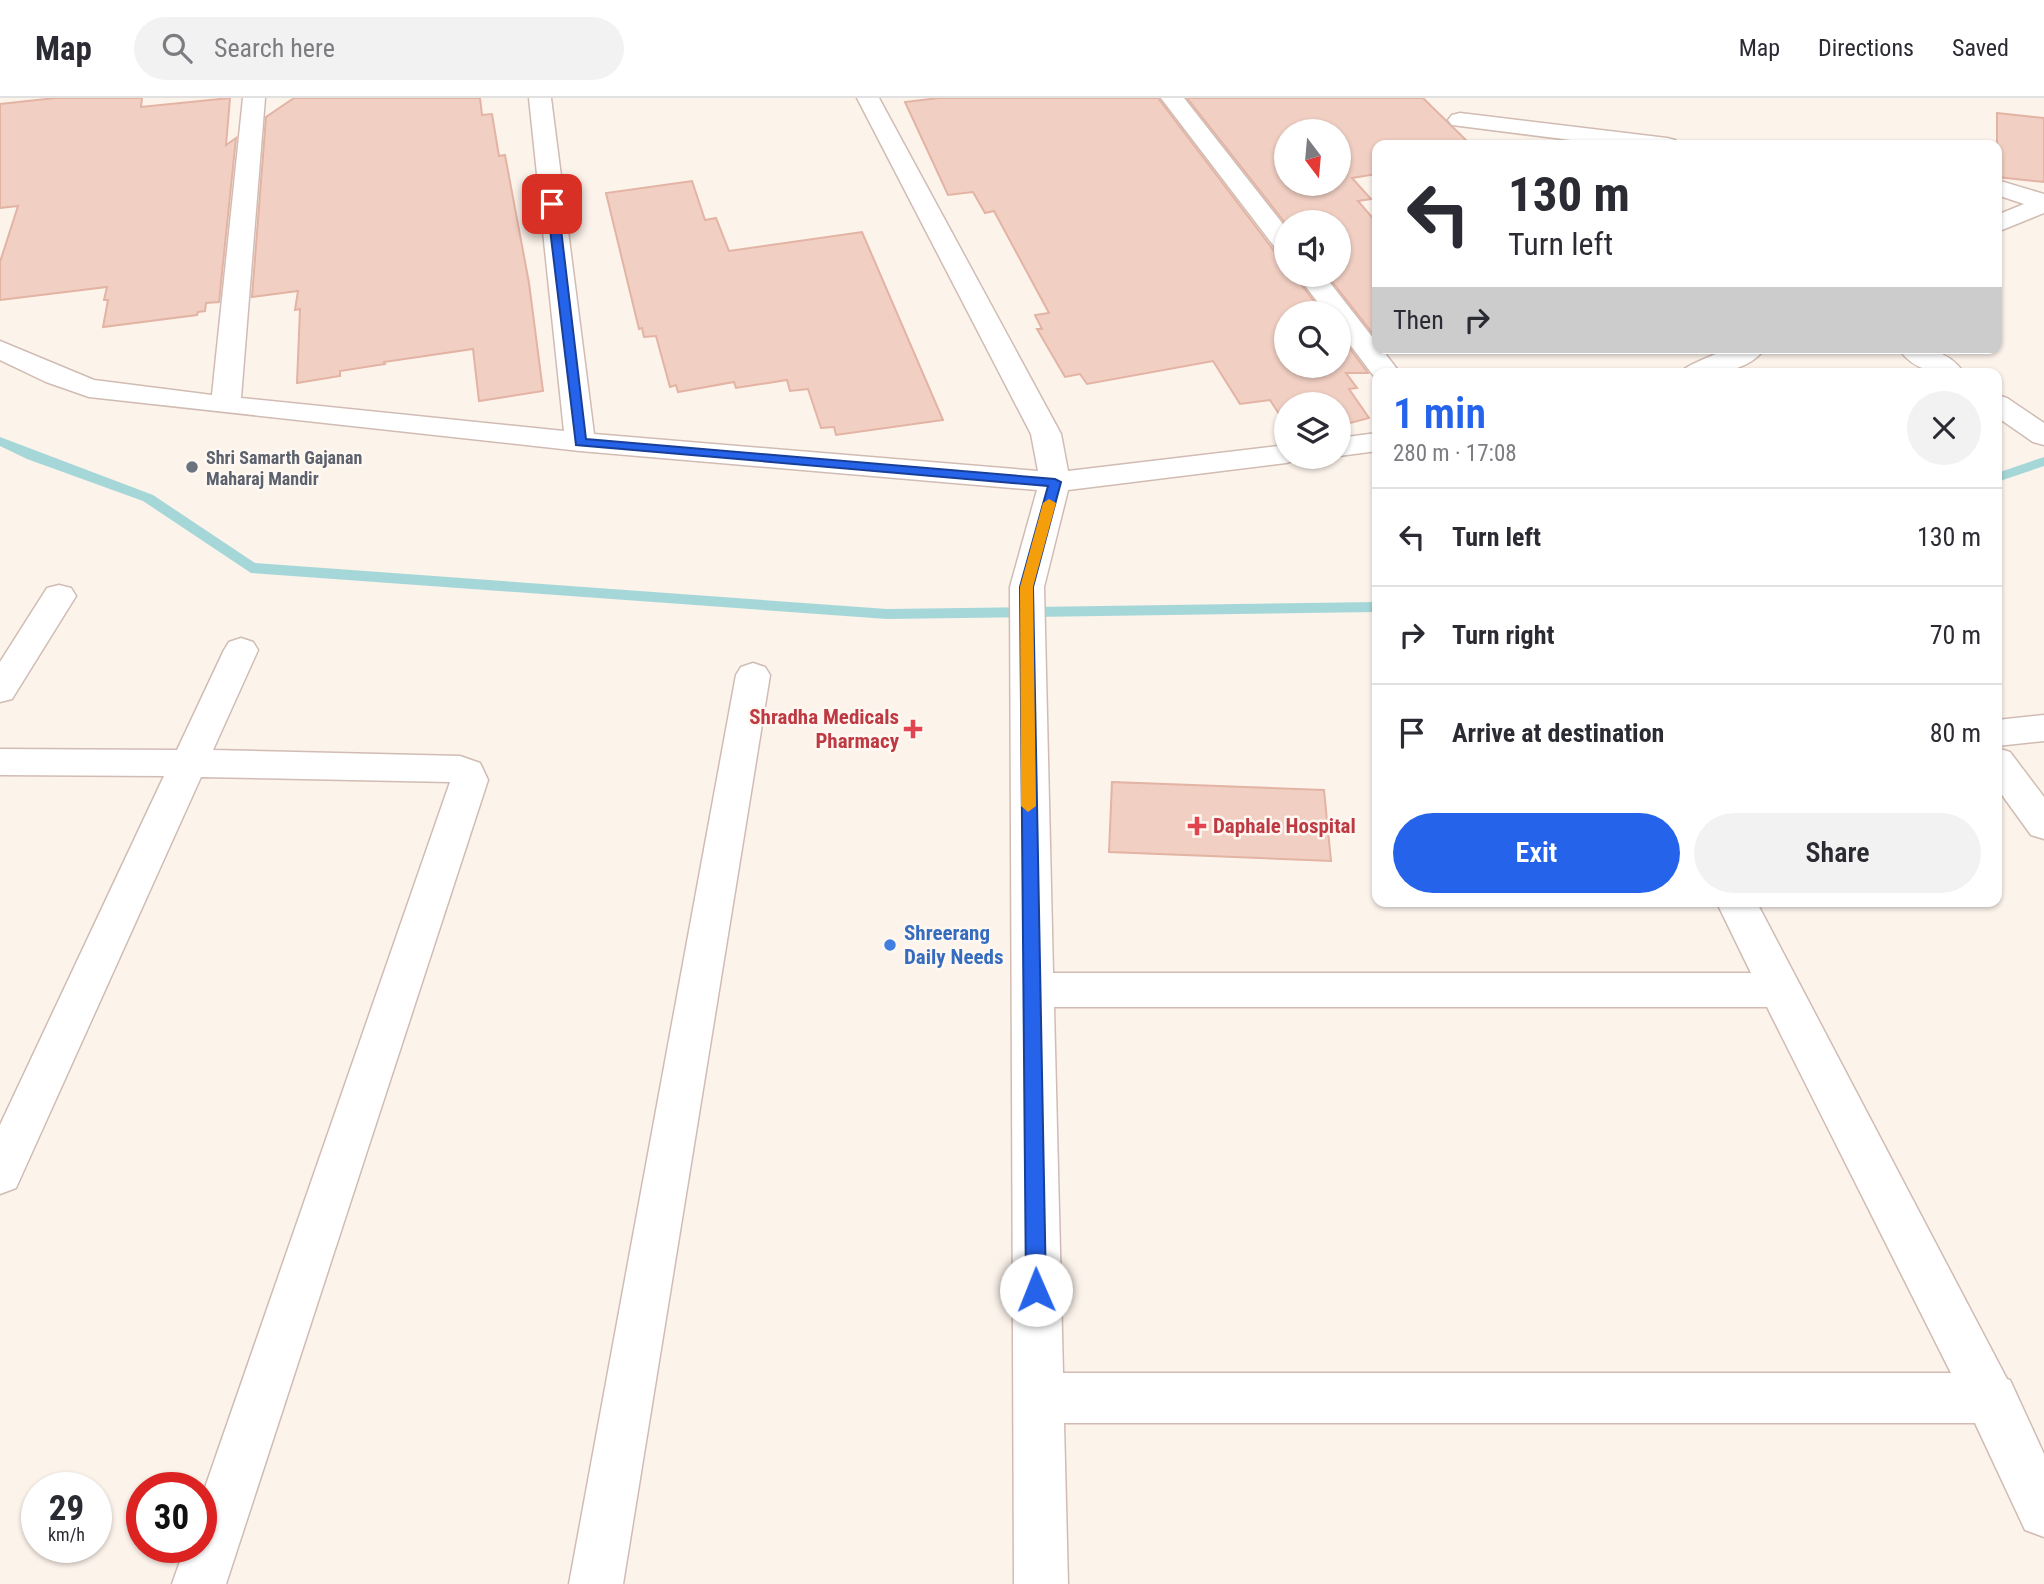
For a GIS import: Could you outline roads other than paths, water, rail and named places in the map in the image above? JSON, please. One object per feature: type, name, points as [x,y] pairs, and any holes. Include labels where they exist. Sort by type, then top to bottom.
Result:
[{"type":"street","points":[[226,405],[254,98]]},
{"type":"street","points":[[540,98],[580,442]]},
{"type":"street","points":[[868,98],[1046,434],[1055,482],[1027,587],[1026,684],[1041,1584]]},
{"type":"street","points":[[1172,98],[1274,230]]},
{"type":"street","points":[[1481,140],[1453,113],[1634,140]]},
{"type":"street","points":[[2002,189],[2044,203]]},
{"type":"street","points":[[2002,221],[2044,203]]},
{"type":"street","points":[[1319,287],[1382,368]]},
{"type":"street","points":[[0,349],[56,376],[89,388],[580,442],[1055,482],[1274,455]]},
{"type":"street","points":[[1703,362],[1730,354]]},
{"type":"street","points":[[1921,354],[1942,368]]},
{"type":"street","points":[[2002,407],[2037,430]]},
{"type":"street","points":[[1351,445],[1372,443]]},
{"type":"street","points":[[0,690],[59,596]]},
{"type":"street","points":[[0,1174],[241,650]]},
{"type":"street","points":[[596,1584],[753,675]]},
{"type":"street","points":[[2002,732],[2044,728]]},
{"type":"street","points":[[0,762],[460,769],[467,773],[470,780],[199,1584]]},
{"type":"street","points":[[2002,768],[2044,825]]},
{"type":"street","points":[[1740,907],[1779,990],[1992,1398],[2044,1511]]},
{"type":"street","points":[[1032,990],[1779,990]]},
{"type":"street","points":[[1038,1398],[1992,1398]]},
{"type":"waterway","points":[[0,441],[32,456],[148,498],[251,568],[887,614],[1372,607]]},
{"type":"waterway","points":[[2002,476],[2044,461]]},
{"type":"place","name":"Shri Samarth Gajanan Maharaj Mandir","points":[[192,467]]},
{"type":"place","name":"Shradha Medicals Pharmacy","points":[[913,729]]},
{"type":"place","name":"Daphale Hospital","points":[[1197,826]]},
{"type":"place","name":"Shreerang Daily Needs","points":[[890,945]]}]
